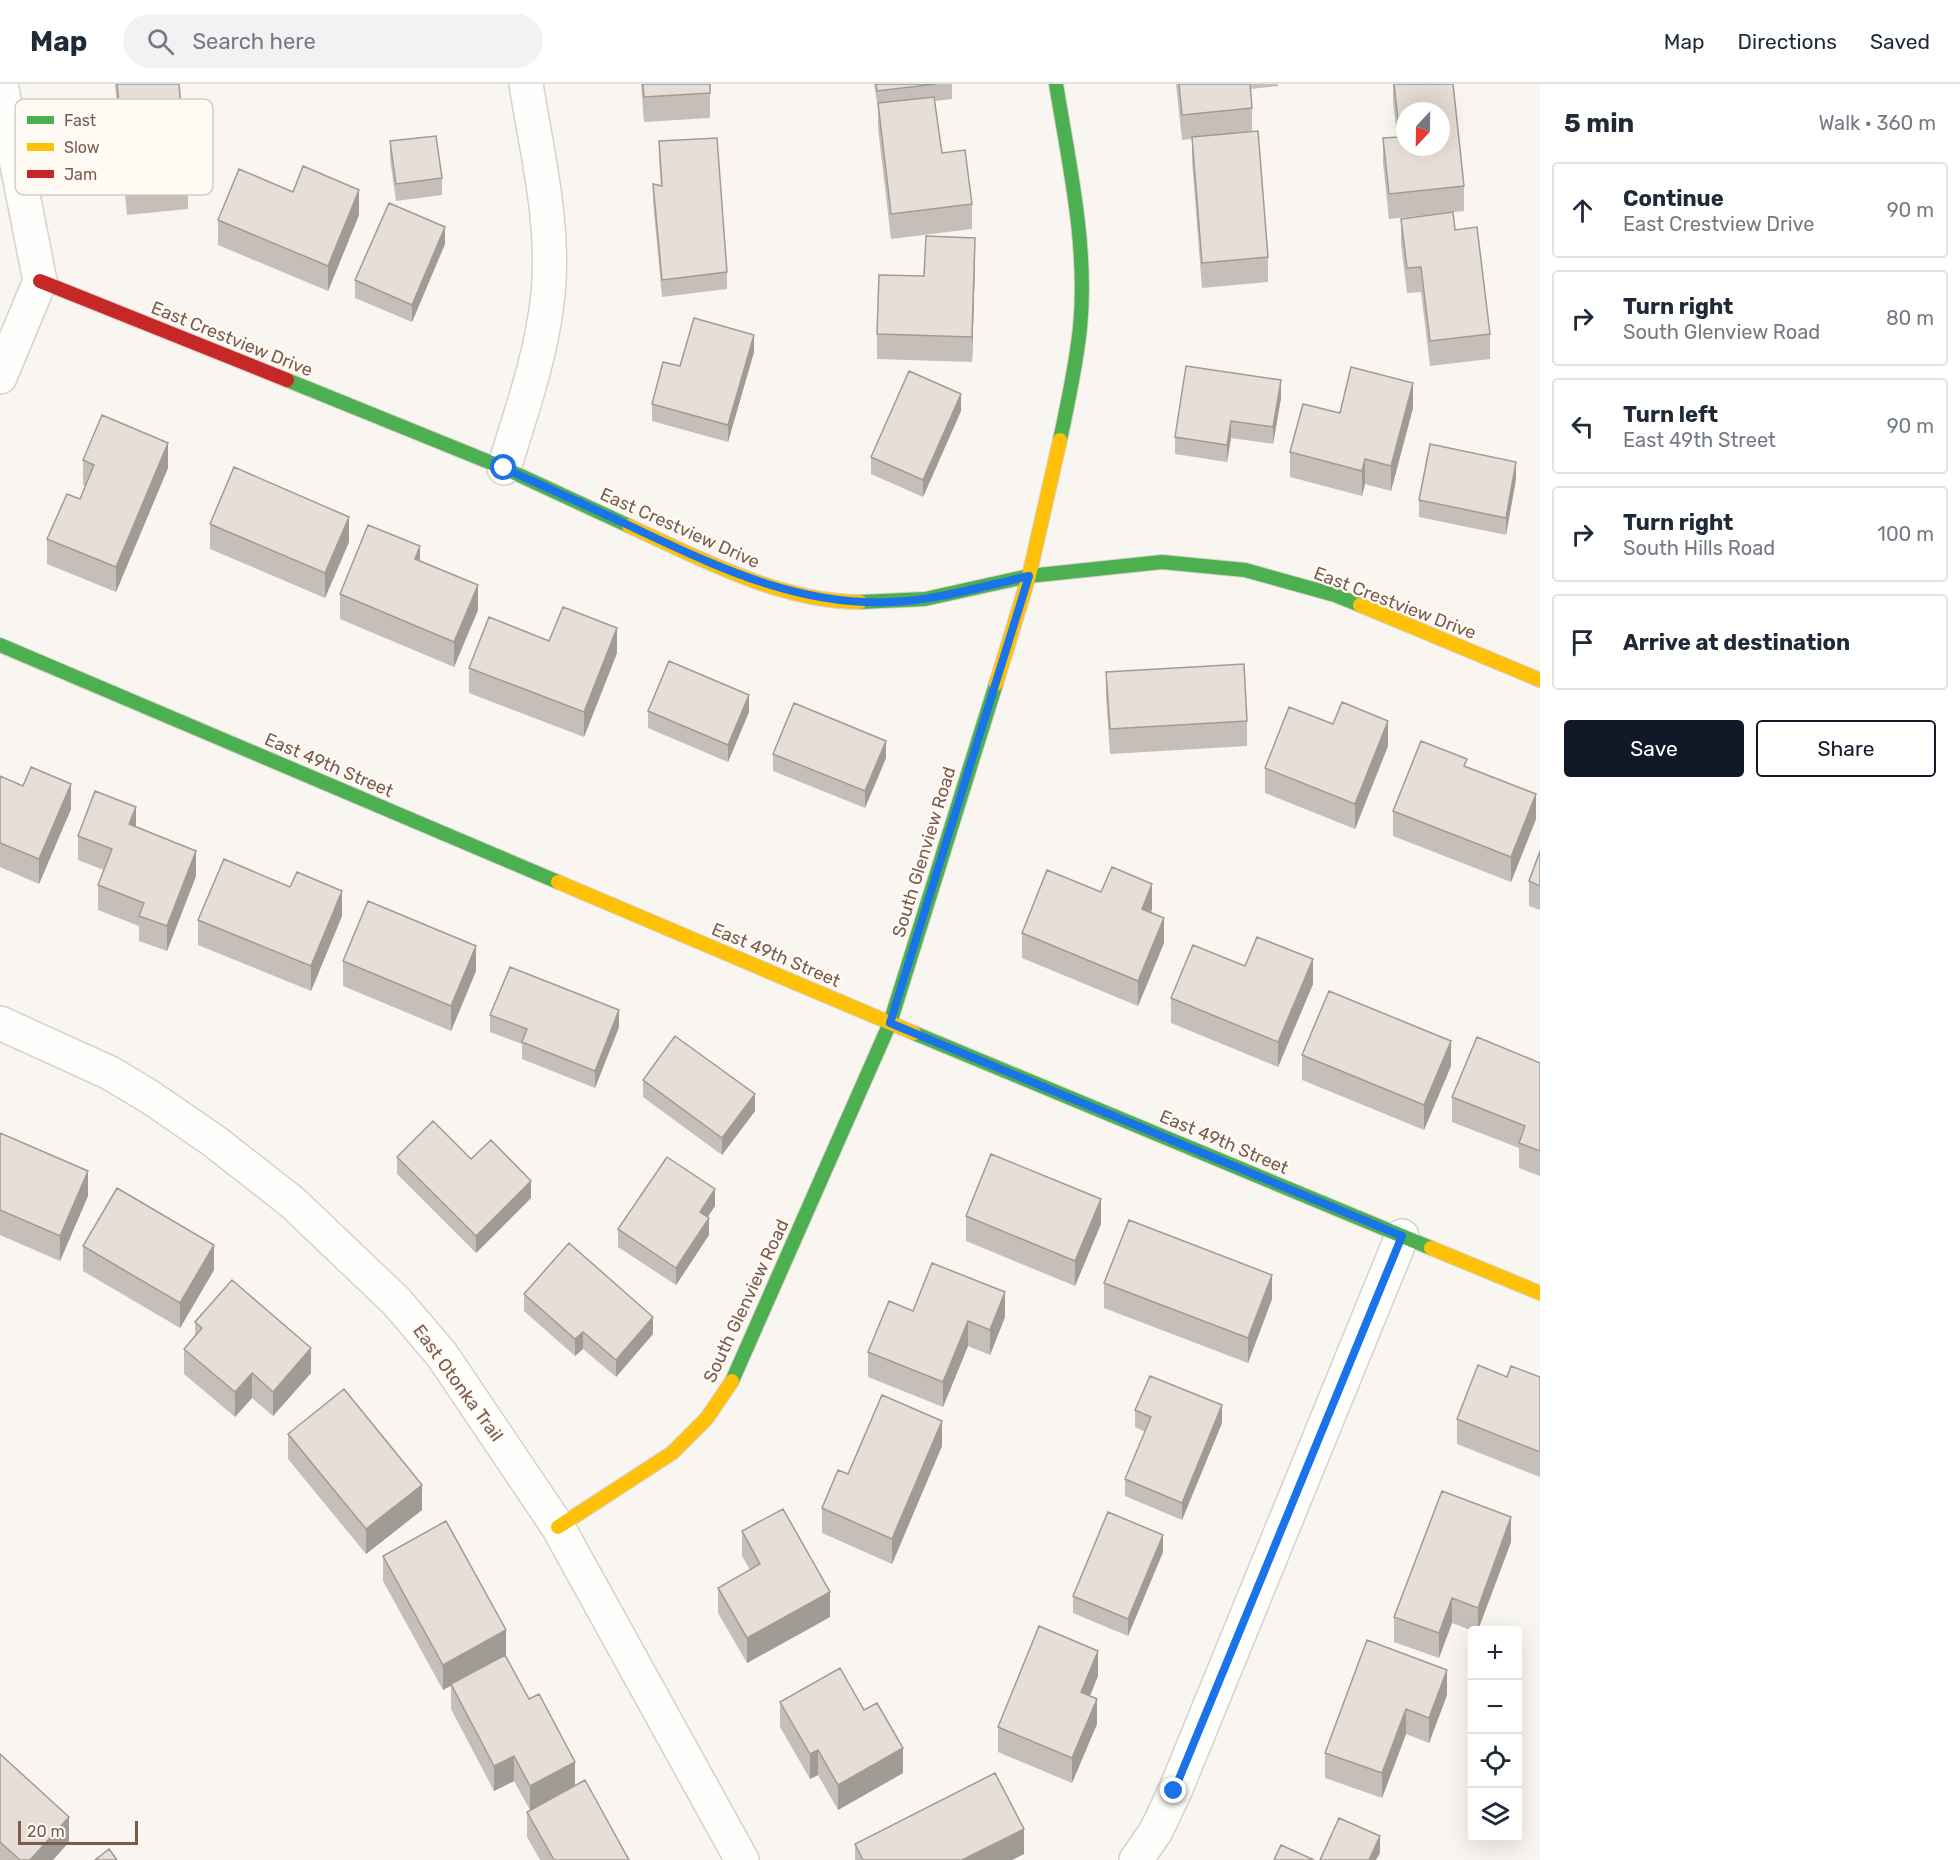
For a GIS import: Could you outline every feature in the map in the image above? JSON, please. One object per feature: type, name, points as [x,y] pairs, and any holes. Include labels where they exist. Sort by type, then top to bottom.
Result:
[{"type":"street","points":[[1,84],[15,155]]},
{"type":"street","points":[[504,468],[538,358],[548,292],[548,220],[526,84]]},
{"type":"street","name":"South Glenview Road","points":[[558,1527],[672,1453],[707,1418],[732,1381],[890,1023],[1029,576],[1073,381],[1080,326],[1080,254],[1075,199],[1056,84]]},
{"type":"street","points":[[0,376],[40,281],[23,195]]},
{"type":"street","name":"East Crestview Drive","points":[[40,281],[504,468],[734,574],[787,591],[852,602],[891,602],[925,599],[1029,576],[1125,564],[1162,562],[1245,570],[1335,595],[1540,680]]},
{"type":"street","name":"East 49th Street","points":[[0,645],[890,1023],[1540,1293]]},
{"type":"street","name":"East Otonka Trail","points":[[0,1023],[110,1074],[150,1097],[214,1141],[292,1202],[396,1300],[442,1355],[558,1527],[742,1860]]},
{"type":"street","points":[[1136,1860],[1156,1831],[1174,1791],[1402,1236]]},
{"type":"building","points":[[117,84],[179,84],[180,99],[118,99]]},
{"type":"building","points":[[643,84],[710,84],[710,93],[644,97]]},
{"type":"building","points":[[876,84],[936,84],[877,91]]},
{"type":"building","points":[[1179,84],[1250,84],[1252,108],[1182,115]]},
{"type":"building","points":[[1394,84],[1453,84],[1464,186],[1389,194],[1383,138],[1396,137],[1396,156],[1450,156],[1450,102],[1396,102]]},
{"type":"building","points":[[934,97],[942,153],[965,150],[972,204],[891,214],[878,103]]},
{"type":"building","points":[[1258,131],[1268,257],[1202,263],[1192,137]]},
{"type":"building","points":[[436,136],[442,178],[396,184],[390,141]]},
{"type":"building","points":[[717,138],[727,272],[662,280],[653,184],[662,186],[659,141]]},
{"type":"building","points":[[303,166],[359,190],[328,266],[218,220],[239,169],[293,192]]},
{"type":"building","points":[[389,203],[445,227],[412,305],[355,280]]},
{"type":"building","points":[[1453,212],[1455,230],[1477,227],[1490,334],[1430,341],[1421,267],[1407,268],[1401,219]]},
{"type":"building","points":[[926,236],[975,238],[972,337],[877,334],[879,275],[924,276]]},
{"type":"building","points":[[694,318],[754,335],[728,425],[652,404],[663,362],[680,366]]},
{"type":"building","points":[[1186,366],[1281,380],[1273,427],[1231,421],[1227,445],[1175,437]]},
{"type":"building","points":[[1351,367],[1413,383],[1391,466],[1365,459],[1362,471],[1290,452],[1303,404],[1340,413]]},
{"type":"building","points":[[909,371],[961,394],[923,480],[871,457]]},
{"type":"building","points":[[102,415],[168,443],[116,567],[47,539],[67,494],[80,499],[94,465],[83,460]]},
{"type":"building","points":[[1430,444],[1516,462],[1506,518],[1419,500]]},
{"type":"building","points":[[234,467],[349,517],[325,573],[210,524]]},
{"type":"building","points":[[368,525],[420,546],[415,559],[478,585],[454,642],[340,594]]},
{"type":"building","points":[[563,607],[617,628],[584,712],[469,668],[489,617],[549,641]]},
{"type":"building","points":[[669,661],[749,695],[728,745],[648,711]]},
{"type":"building","points":[[1244,664],[1247,721],[1110,729],[1106,672]]},
{"type":"building","points":[[1342,702],[1388,721],[1355,804],[1265,768],[1289,707],[1333,724]]},
{"type":"building","points":[[794,703],[886,741],[865,791],[773,754]]},
{"type":"building","points":[[1421,741],[1467,759],[1464,766],[1536,794],[1511,857],[1393,811]]},
{"type":"building","points":[[31,767],[71,784],[39,859],[0,843],[0,776],[23,786]]},
{"type":"building","points":[[95,791],[136,807],[129,824],[196,851],[167,926],[139,916],[144,903],[98,885],[112,849],[78,836]]},
{"type":"building","points":[[1540,851],[1540,886],[1529,881]]},
{"type":"building","points":[[224,859],[290,887],[297,872],[342,891],[311,966],[198,920]]},
{"type":"building","points":[[1112,867],[1152,884],[1142,909],[1164,918],[1138,981],[1022,933],[1047,870],[1101,892]]},
{"type":"building","points":[[368,901],[476,946],[451,1006],[343,961]]},
{"type":"building","points":[[1257,937],[1313,959],[1278,1042],[1171,998],[1193,945],[1245,966]]},
{"type":"building","points":[[510,967],[619,1010],[595,1071],[522,1042],[527,1029],[490,1015]]},
{"type":"building","points":[[1329,991],[1451,1041],[1424,1105],[1302,1055]]},
{"type":"building","points":[[675,1036],[755,1094],[722,1138],[643,1080]]},
{"type":"building","points":[[1477,1037],[1540,1063],[1540,1151],[1519,1143],[1525,1126],[1452,1097]]},
{"type":"building","points":[[433,1121],[471,1159],[491,1140],[531,1181],[476,1236],[397,1157]]},
{"type":"building","points":[[0,1133],[88,1171],[60,1236],[0,1210]]},
{"type":"building","points":[[991,1154],[1101,1199],[1075,1261],[966,1216]]},
{"type":"building","points":[[667,1157],[715,1189],[700,1212],[709,1218],[676,1268],[618,1229]]},
{"type":"building","points":[[117,1188],[214,1245],[180,1303],[83,1246]]},
{"type":"building","points":[[1129,1220],[1272,1275],[1248,1338],[1104,1283]]},
{"type":"building","points":[[569,1243],[653,1317],[616,1360],[583,1332],[575,1339],[524,1294]]},
{"type":"building","points":[[932,1263],[1005,1292],[990,1330],[968,1321],[943,1382],[868,1352],[889,1301],[913,1311]]},
{"type":"building","points":[[232,1280],[311,1348],[273,1392],[252,1373],[235,1392],[184,1349],[202,1328],[195,1322]]},
{"type":"building","points":[[1478,1365],[1507,1377],[1511,1366],[1540,1377],[1540,1452],[1457,1419]]},
{"type":"building","points":[[1150,1376],[1222,1405],[1182,1503],[1125,1479],[1151,1417],[1135,1410]]},
{"type":"building","points":[[344,1389],[422,1485],[366,1529],[288,1434]]},
{"type":"building","points":[[882,1395],[942,1421],[892,1539],[822,1508],[838,1470],[848,1474]]},
{"type":"building","points":[[1442,1491],[1511,1517],[1478,1608],[1452,1598],[1439,1633],[1394,1617]]},
{"type":"building","points":[[783,1509],[830,1592],[747,1638],[718,1588],[760,1564],[742,1531]]},
{"type":"building","points":[[1108,1512],[1163,1535],[1128,1619],[1073,1596]]},
{"type":"building","points":[[446,1521],[506,1630],[443,1665],[383,1556]]},
{"type":"building","points":[[1039,1626],[1098,1651],[1081,1692],[1097,1699],[1072,1758],[998,1727]]},
{"type":"building","points":[[1367,1640],[1447,1670],[1429,1718],[1406,1709],[1382,1773],[1325,1753]]},
{"type":"building","points":[[505,1655],[529,1699],[539,1694],[575,1762],[530,1786],[514,1756],[494,1766],[451,1684]]},
{"type":"building","points":[[840,1668],[864,1710],[877,1703],[903,1748],[838,1785],[818,1750],[810,1754],[780,1702]]},
{"type":"building","points":[[0,1754],[69,1817],[30,1860],[20,1860],[0,1842]]},
{"type":"building","points":[[995,1773],[1024,1829],[962,1860],[863,1860],[855,1844]]},
{"type":"building","points":[[585,1780],[629,1860],[554,1860],[527,1812]]},
{"type":"building","points":[[1339,1818],[1380,1836],[1369,1860],[1320,1860]]},
{"type":"building","points":[[1281,1845],[1314,1860],[1274,1860]]},
{"type":"building","points":[[109,1849],[117,1860],[95,1860]]},
{"type":"traffic: fast","points":[[1056,84],[1076,206],[1082,298],[1076,356],[1060,440]]},
{"type":"traffic: fast","points":[[287,380],[504,468],[629,526]]},
{"type":"traffic: fast","points":[[860,602],[925,599],[1029,576],[1162,562],[1245,570],[1335,595],[1360,605]]},
{"type":"traffic: fast","points":[[0,645],[558,882]]},
{"type":"traffic: fast","points":[[732,1381],[890,1023],[996,684]]},
{"type":"traffic: fast","points":[[914,1033],[1431,1248]]},
{"type":"traffic: slow","points":[[996,684],[1029,576],[1060,440]]},
{"type":"traffic: slow","points":[[629,526],[712,564],[770,586],[800,595],[860,602]]},
{"type":"traffic: slow","points":[[1360,605],[1540,680]]},
{"type":"traffic: slow","points":[[558,882],[914,1033]]},
{"type":"traffic: slow","points":[[1431,1248],[1540,1293]]},
{"type":"traffic: slow","points":[[558,1527],[672,1453],[707,1418],[732,1381]]},
{"type":"traffic: jam","points":[[40,281],[287,380]]},
{"type":"route","points":[[504,468],[734,574],[787,591],[852,602],[891,602],[925,599],[1029,576],[890,1023],[1402,1236],[1174,1791]]}]
